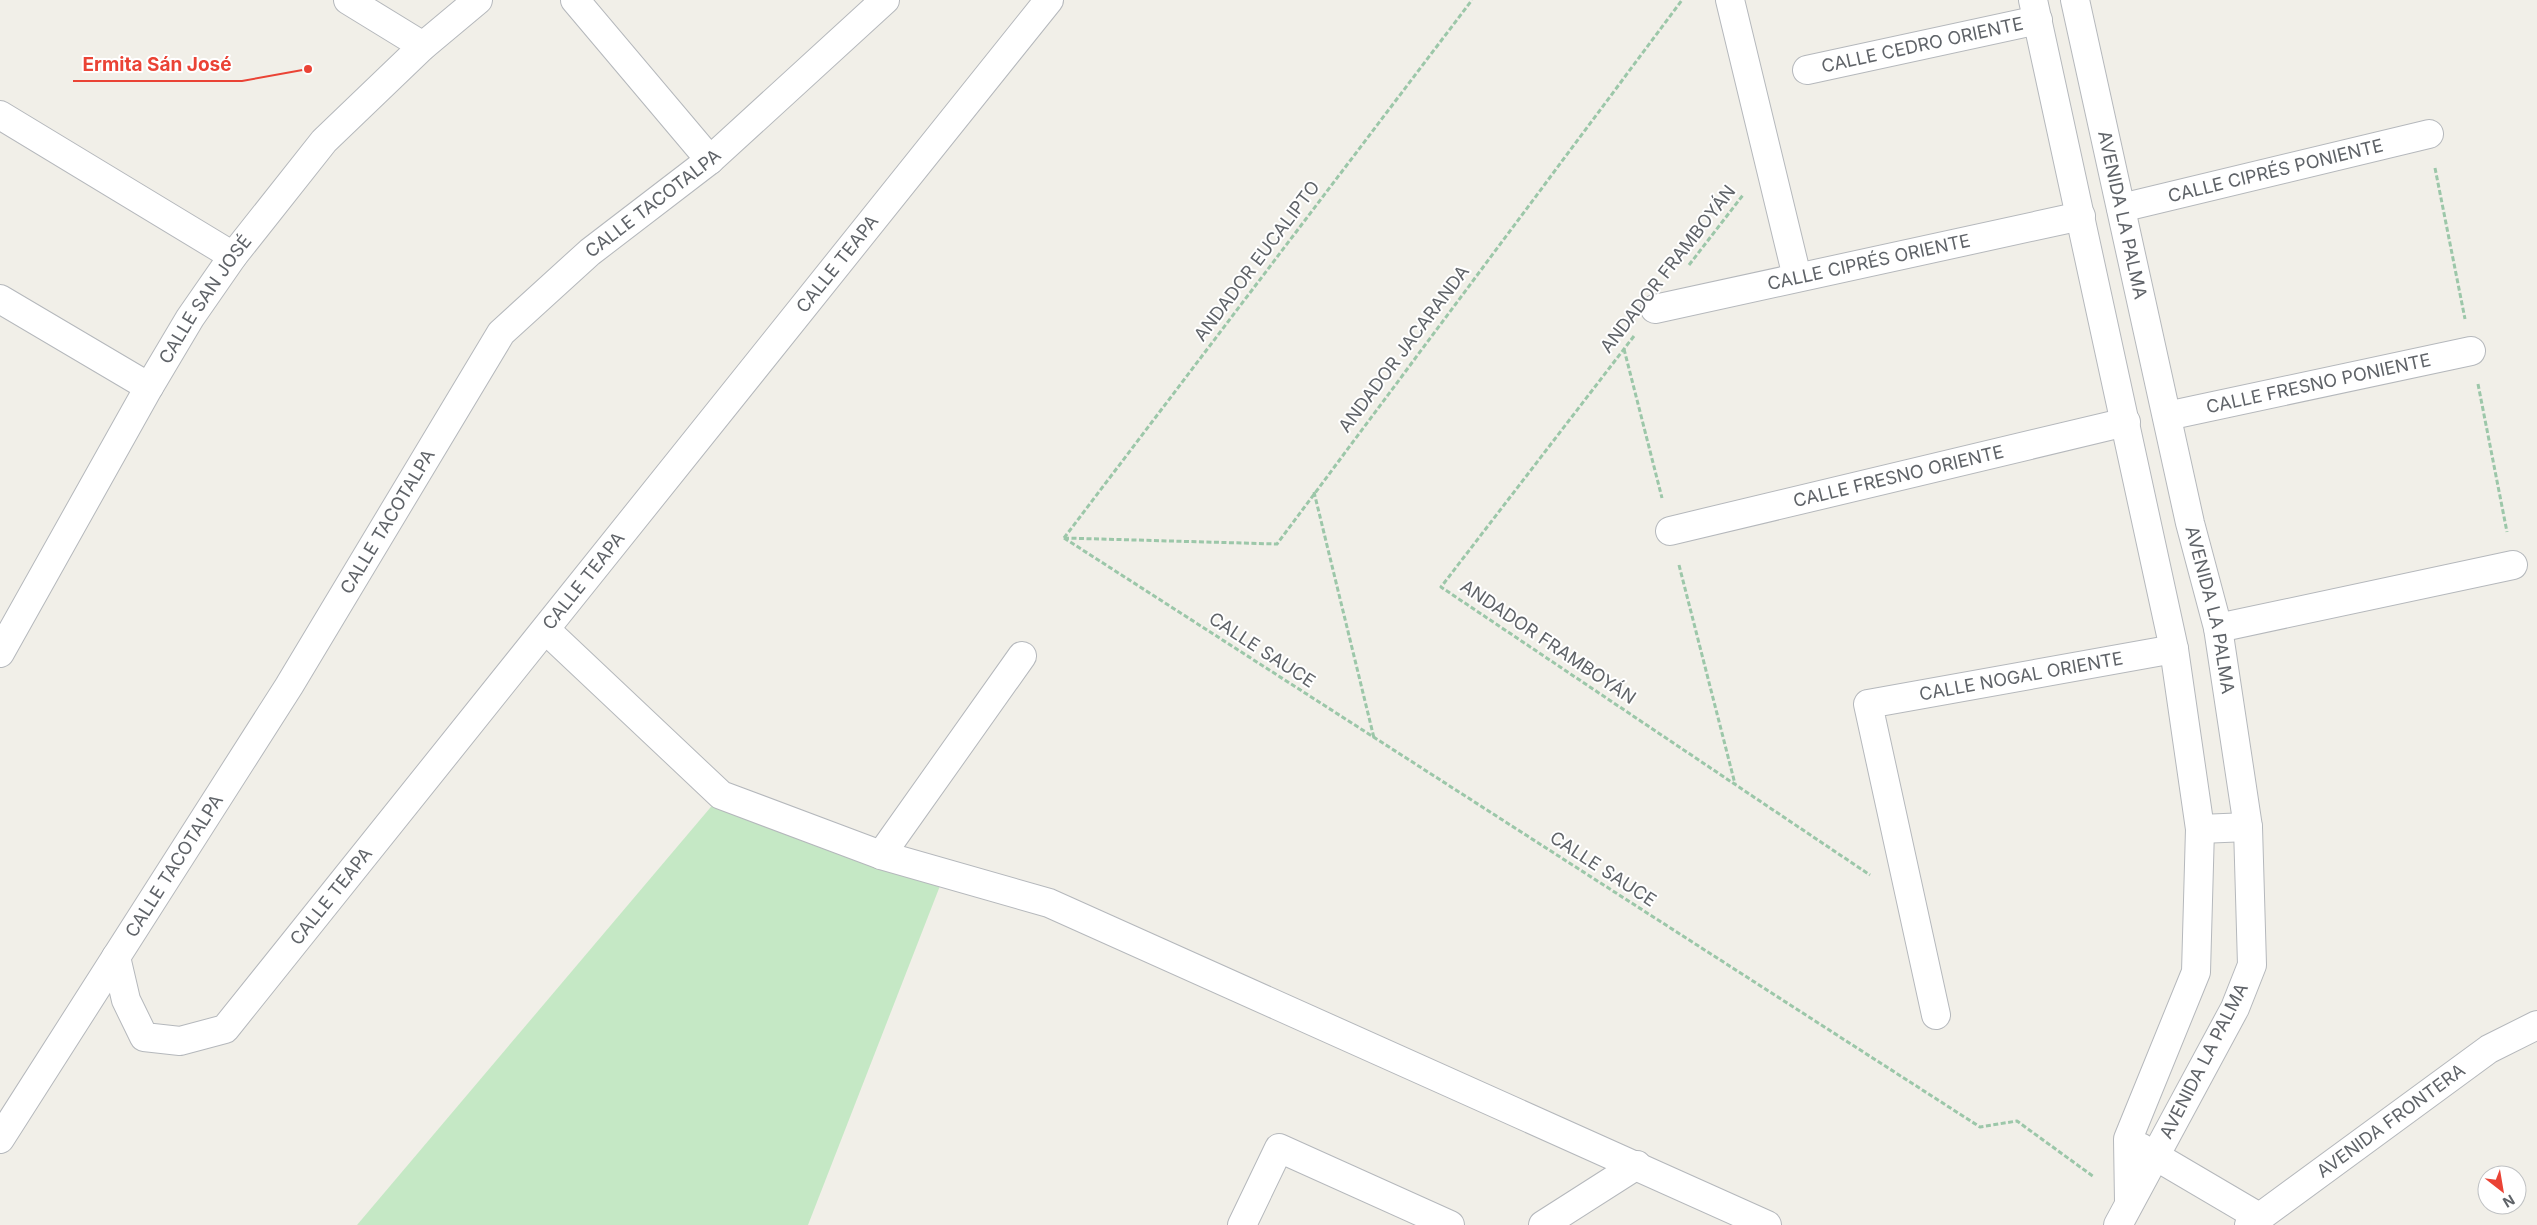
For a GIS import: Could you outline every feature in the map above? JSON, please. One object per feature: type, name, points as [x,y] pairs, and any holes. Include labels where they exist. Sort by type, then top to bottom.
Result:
[{"type":"street","points":[[348,0],[423,46]]},
{"type":"street","name":"CALLE SAN JOSÉ","points":[[0,653],[149,387],[190,318],[233,256],[324,141],[423,46],[478,0]]},
{"type":"street","points":[[575,0],[710,160]]},
{"type":"street","name":"CALLE TACOTALPA","points":[[0,1139],[289,686],[501,333],[590,252],[710,160],[885,0]]},
{"type":"street","name":"CALLE TEAPA","points":[[116,956],[126,1000],[144,1037],[180,1041],[225,1030],[1049,0]]},
{"type":"street","points":[[1730,0],[1798,277]]},
{"type":"street","name":"AVENIDA LA PALMA","points":[[2075,0],[2190,523],[2218,628],[2248,828],[2252,965],[2235,1008],[2124,1214]]},
{"type":"street","name":"AVENIDA LA PALMA","points":[[2036,10],[2174,648],[2200,829],[2196,972],[2128,1140],[2124,1214]]},
{"type":"street","name":"CALLE CEDRO ORIENTE","points":[[1807,70],[2036,10]]},
{"type":"street","points":[[0,115],[233,256]]},
{"type":"street","name":"CALLE CIPRÉS PONIENTE","points":[[2121,208],[2429,134]]},
{"type":"street","name":"CALLE CIPRÉS ORIENTE","points":[[1655,309],[2081,216]]},
{"type":"street","points":[[0,299],[149,387]]},
{"type":"street","points":[[2102,312],[2141,302]]},
{"type":"street","name":"CALLE FRESNO PONIENTE","points":[[2167,416],[2471,351]]},
{"type":"street","name":"CALLE FRESNO ORIENTE","points":[[1670,531],[2126,422]]},
{"type":"street","points":[[2150,533],[2190,523]]},
{"type":"street","points":[[2218,628],[2513,565]]},
{"type":"street","points":[[546,630],[721,795],[881,855],[1049,903],[1768,1225]]},
{"type":"street","name":"CALLE NOGAL ORIENTE","points":[[1912,903],[1868,704],[2174,648]]},
{"type":"street","points":[[881,855],[1022,656]]},
{"type":"street","points":[[2200,829],[2248,828]]},
{"type":"street","points":[[1912,903],[1936,1015]]},
{"type":"street","name":"AVENIDA FRONTERA","points":[[2254,1221],[2489,1049],[2537,1025]]},
{"type":"street","points":[[2128,1140],[2156,1156],[2254,1221]]},
{"type":"street","points":[[1242,1225],[1279,1148],[1450,1225]]},
{"type":"street","points":[[1545,1224],[1637,1165]]},
{"type":"path","name":"ANDADOR EUCALIPTO","points":[[1064,538],[1472,0]]},
{"type":"path","name":"ANDADOR JACARANDA","points":[[1064,538],[1277,544],[1682,0]]},
{"type":"path","name":"ANDADOR FRAMBOYÁN","points":[[1769,161],[1441,587],[1912,903]]},
{"type":"path","points":[[1624,349],[1735,784]]},
{"type":"path","points":[[1314,492],[1374,738]]},
{"type":"path","name":"CALLE SAUCE","points":[[1064,538],[1980,1126],[2017,1121],[2124,1214]]},
{"type":"green space","points":[[721,795],[945,873],[808,1225],[357,1225]]},
{"type":"place","name":"Ermita Sán José","points":[[308,69]]}]
